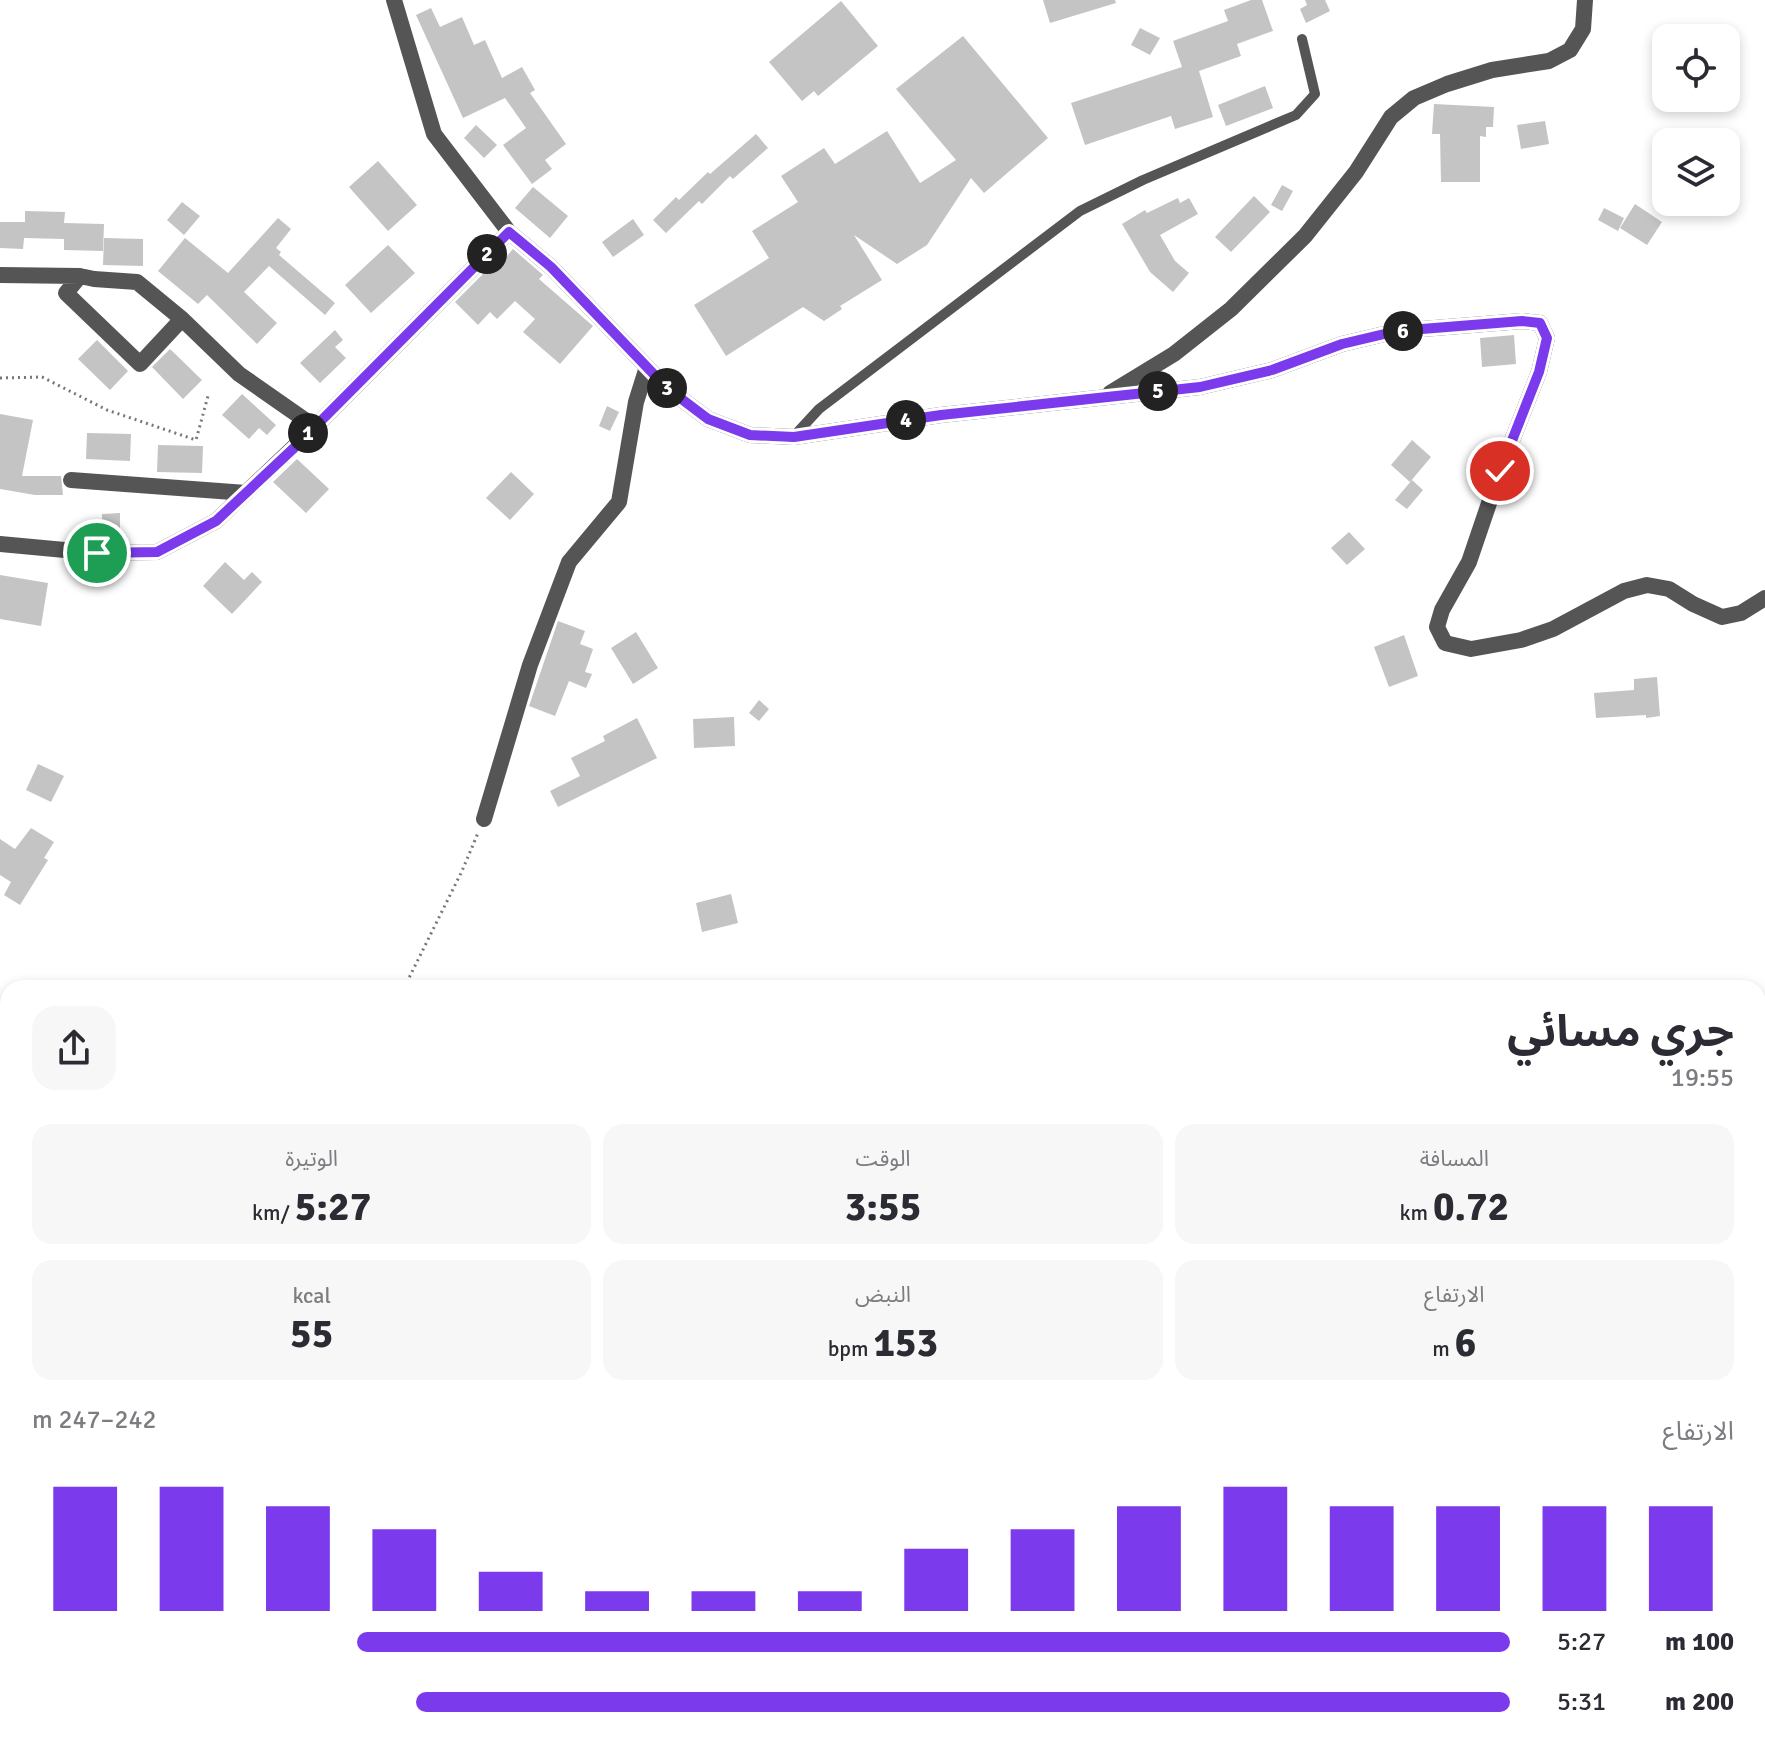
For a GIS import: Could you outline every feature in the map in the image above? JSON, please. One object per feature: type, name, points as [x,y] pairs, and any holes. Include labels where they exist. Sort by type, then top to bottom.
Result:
[{"type":"street","points":[[394,0],[434,134],[509,232],[551,267],[667,388],[708,419],[750,435],[794,437],[941,415],[1200,387],[1272,370],[1342,344],[1397,331],[1522,321],[1540,323],[1547,338],[1539,372],[1469,562],[1442,610],[1437,627],[1445,643],[1471,649],[1521,640],[1553,629],[1624,591],[1647,585],[1669,589],[1722,617],[1741,613],[1765,598]]},
{"type":"street","points":[[1106,396],[1174,354],[1231,309],[1305,236],[1356,172],[1391,117],[1414,98],[1447,84],[1492,70],[1549,61],[1570,50],[1583,29],[1585,0]]},
{"type":"street","points":[[0,544],[97,553],[157,552],[216,521],[315,427],[509,232]]},
{"type":"street","points":[[5,278],[80,276],[137,282],[182,319],[239,374],[315,427]]},
{"type":"street","points":[[80,276],[66,293],[140,364],[182,319]]},
{"type":"street","points":[[484,819],[530,665],[569,562],[619,502],[636,402],[647,367]]},
{"type":"street","points":[[71,480],[246,493]]},
{"type":"lane","points":[[794,437],[819,409],[1080,211],[1143,180],[1296,115],[1315,94],[1302,39]]},
{"type":"path","points":[[0,378],[42,377],[107,410],[196,440],[208,396]]},
{"type":"path","points":[[408,980],[484,819]]},
{"type":"building","points":[[1043,0],[1115,0],[1116,3],[1050,23]]},
{"type":"building","points":[[1251,0],[1262,0],[1273,31],[1237,44],[1241,56],[1199,71],[1213,117],[1175,129],[1171,116],[1085,145],[1071,103],[1182,67],[1173,41],[1228,21],[1224,10]]},
{"type":"building","points":[[1305,0],[1325,0],[1330,11],[1306,23],[1300,9],[1307,5]]},
{"type":"building","points":[[841,1],[878,46],[818,96],[814,91],[802,101],[769,62]]},
{"type":"building","points":[[431,8],[440,27],[462,17],[474,45],[485,40],[502,78],[522,67],[535,90],[530,93],[566,144],[545,160],[552,169],[532,184],[503,145],[526,128],[505,98],[463,118],[416,15]]},
{"type":"building","points":[[1140,28],[1160,38],[1150,55],[1131,45]]},
{"type":"building","points":[[963,36],[1048,138],[984,193],[971,178],[927,245],[897,264],[854,235],[882,280],[840,306],[842,309],[824,321],[803,307],[726,356],[694,305],[769,258],[752,231],[798,202],[781,176],[824,148],[835,164],[887,131],[920,183],[956,160],[896,89]]},
{"type":"building","points":[[1265,86],[1273,108],[1226,126],[1218,105]]},
{"type":"building","points":[[1434,104],[1494,107],[1493,127],[1486,127],[1486,137],[1480,136],[1480,182],[1441,182],[1440,134],[1432,134]]},
{"type":"building","points":[[1545,121],[1549,144],[1521,149],[1517,125]]},
{"type":"building","points":[[476,125],[497,145],[484,158],[464,138]]},
{"type":"building","points":[[756,134],[768,148],[733,179],[730,176],[666,233],[653,220],[676,197],[679,200]]},
{"type":"building","points":[[378,161],[417,205],[388,231],[349,187]]},
{"type":"building","points":[[1282,185],[1293,191],[1282,211],[1271,205]]},
{"type":"building","points":[[533,187],[568,216],[550,238],[515,208]]},
{"type":"building","points":[[1254,196],[1270,212],[1231,252],[1215,237]]},
{"type":"building","points":[[1178,198],[1180,203],[1189,198],[1198,214],[1160,235],[1175,261],[1189,273],[1173,292],[1150,272],[1122,224],[1145,210],[1147,213]]},
{"type":"building","points":[[182,202],[200,216],[184,235],[167,220]]},
{"type":"building","points":[[1635,204],[1662,222],[1647,245],[1620,228]]},
{"type":"building","points":[[1604,208],[1624,218],[1618,231],[1598,220]]},
{"type":"building","points":[[25,211],[65,212],[64,223],[104,224],[103,251],[64,250],[64,239],[24,238],[23,249],[0,248],[0,222],[25,222]]},
{"type":"building","points":[[278,218],[291,229],[276,248],[281,252],[279,255],[335,303],[325,315],[269,266],[244,292],[277,323],[257,344],[207,295],[198,304],[158,271],[185,238],[228,273]]},
{"type":"building","points":[[633,219],[644,235],[613,257],[602,242]]},
{"type":"building","points":[[104,238],[143,239],[143,266],[103,265]]},
{"type":"building","points":[[388,245],[415,273],[371,313],[345,285]]},
{"type":"building","points":[[513,249],[543,275],[539,279],[593,326],[560,364],[523,332],[535,319],[515,301],[497,319],[490,312],[478,325],[455,302],[503,254],[506,257]]},
{"type":"building","points":[[335,330],[343,340],[335,347],[346,358],[320,383],[300,363]]},
{"type":"building","points":[[1514,335],[1516,364],[1482,367],[1480,338]]},
{"type":"building","points":[[97,340],[128,371],[110,390],[78,359]]},
{"type":"building","points":[[170,349],[202,380],[183,399],[152,367]]},
{"type":"building","points":[[242,394],[276,425],[267,435],[259,428],[249,439],[222,415]]},
{"type":"building","points":[[607,406],[619,412],[610,431],[599,426]]},
{"type":"building","points":[[0,414],[33,420],[22,476],[61,476],[63,495],[35,495],[0,489]]},
{"type":"building","points":[[87,433],[131,434],[130,461],[86,459]]},
{"type":"building","points":[[1412,440],[1431,457],[1410,482],[1391,465]]},
{"type":"building","points":[[158,445],[203,446],[202,473],[157,472]]},
{"type":"building","points":[[297,459],[329,489],[306,513],[273,482]]},
{"type":"building","points":[[511,472],[534,494],[510,520],[486,498]]},
{"type":"building","points":[[1412,480],[1423,490],[1407,509],[1395,500]]},
{"type":"building","points":[[120,513],[120,529],[102,529],[102,514]]},
{"type":"building","points":[[1349,532],[1365,549],[1347,565],[1331,548]]},
{"type":"building","points":[[225,562],[244,580],[252,572],[262,582],[232,614],[203,586]]},
{"type":"building","points":[[0,575],[48,583],[41,626],[0,619]]},
{"type":"building","points":[[558,621],[585,631],[580,644],[593,649],[585,672],[592,674],[586,688],[569,681],[555,716],[529,706]]},
{"type":"building","points":[[636,632],[658,668],[633,684],[611,648]]},
{"type":"building","points":[[1404,635],[1418,676],[1389,687],[1374,647]]},
{"type":"building","points":[[1657,677],[1660,716],[1596,718],[1594,693],[1634,690],[1634,679]]},
{"type":"building","points":[[759,700],[769,709],[759,721],[749,713]]},
{"type":"building","points":[[734,717],[735,746],[694,748],[693,719]]},
{"type":"building","points":[[637,718],[657,758],[558,807],[550,791],[580,776],[571,758],[605,741],[603,736]]},
{"type":"building","points":[[38,764],[64,776],[51,802],[26,790]]},
{"type":"building","points":[[31,828],[54,842],[44,858],[48,860],[20,905],[4,895],[11,882],[0,875],[0,839],[15,849]]},
{"type":"building","points":[[731,894],[738,923],[702,932],[696,903]]},
{"type":"route","points":[[97,553],[157,552],[216,521],[295,447],[509,232],[551,267],[667,388],[708,419],[750,435],[794,437],[941,415],[1200,387],[1272,370],[1342,344],[1397,331],[1522,321],[1540,323],[1547,338],[1539,372],[1500,471]]}]
